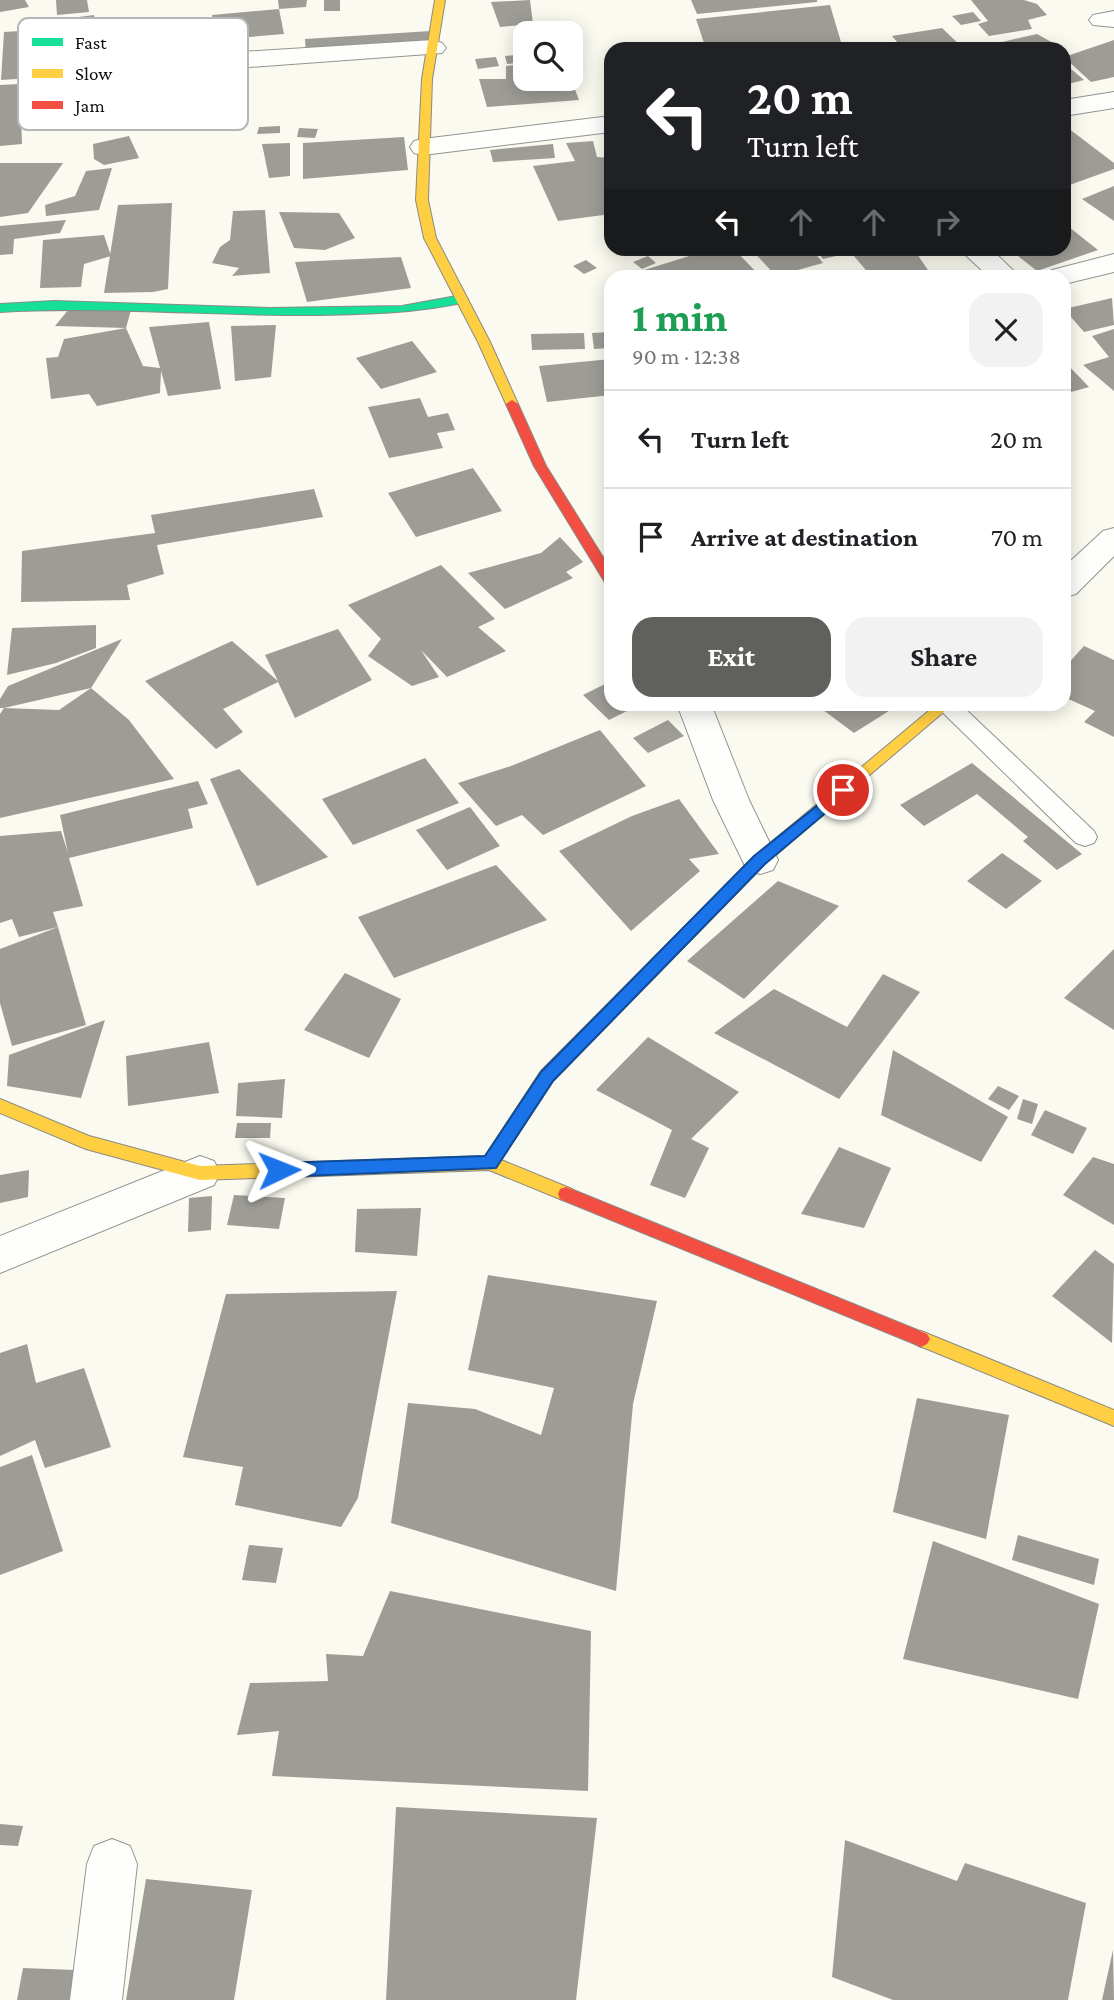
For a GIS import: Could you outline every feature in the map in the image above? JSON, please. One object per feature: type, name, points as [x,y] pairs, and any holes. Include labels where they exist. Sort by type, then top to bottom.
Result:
[{"type":"street","points":[[440,0],[427,79],[423,147],[422,200],[430,237],[540,466],[604,570]]},
{"type":"street","points":[[248,60],[433,48]]},
{"type":"street","points":[[1071,107],[1114,100]]},
{"type":"street","points":[[423,147],[604,125]]},
{"type":"street","points":[[981,256],[998,270]]},
{"type":"street","points":[[1071,274],[1114,263]]},
{"type":"street","points":[[0,308],[54,305],[270,312],[402,310],[462,299]]},
{"type":"street","points":[[1071,579],[1114,538]]},
{"type":"street","points":[[697,711],[727,789],[760,860]]},
{"type":"street","points":[[490,1163],[547,1076],[760,860],[938,711]]},
{"type":"street","points":[[0,1106],[86,1142],[200,1173],[490,1163],[1114,1418]]},
{"type":"street","points":[[0,1255],[200,1173]]},
{"type":"street","points":[[96,2000],[112,1864]]},
{"type":"lane","points":[[953,711],[1085,837]]},
{"type":"building","points":[[0,0],[25,0],[29,7],[0,12]]},
{"type":"building","points":[[56,0],[87,0],[89,12],[57,15]]},
{"type":"building","points":[[278,0],[307,0],[306,7],[279,9]]},
{"type":"building","points":[[324,0],[340,0],[340,11],[324,11]]},
{"type":"building","points":[[530,0],[533,21],[513,21],[513,26],[500,27],[491,2]]},
{"type":"building","points":[[691,0],[817,0],[817,2],[697,14]]},
{"type":"building","points":[[971,0],[1024,0],[1037,4],[1047,15],[1028,20],[1032,29],[989,36],[978,24],[988,21]]},
{"type":"building","points":[[830,5],[841,42],[704,42],[696,19]]},
{"type":"building","points":[[279,9],[284,34],[248,37],[248,18],[212,18],[212,15]]},
{"type":"building","points":[[973,12],[981,21],[961,25],[952,16]]},
{"type":"building","points":[[94,15],[95,18],[71,18]]},
{"type":"building","points":[[942,28],[957,42],[897,42],[892,36]]},
{"type":"building","points":[[18,31],[18,79],[1,80],[4,32]]},
{"type":"building","points":[[431,31],[430,45],[306,53],[305,39]]},
{"type":"building","points":[[1037,34],[1051,42],[1002,42]]},
{"type":"building","points":[[1114,40],[1114,77],[1091,82],[1071,63],[1071,55]]},
{"type":"building","points":[[513,55],[513,63],[507,64],[505,56]]},
{"type":"building","points":[[496,57],[499,66],[478,69],[475,59]]},
{"type":"building","points":[[513,65],[513,91],[576,91],[579,100],[487,107],[479,79],[506,79],[506,66]]},
{"type":"building","points":[[1071,69],[1084,80],[1071,83]]},
{"type":"building","points":[[18,84],[18,130],[22,130],[22,144],[0,146],[0,85]]},
{"type":"building","points":[[280,126],[280,133],[257,134],[259,127]]},
{"type":"building","points":[[299,128],[318,129],[315,138],[297,137]]},
{"type":"building","points":[[1071,130],[1114,163],[1114,169],[1071,184]]},
{"type":"building","points":[[129,136],[139,158],[104,165],[94,159],[93,144]]},
{"type":"building","points":[[404,137],[408,170],[303,179],[303,143]]},
{"type":"building","points":[[593,141],[597,157],[604,158],[604,215],[558,221],[533,166],[575,161],[566,143]]},
{"type":"building","points":[[290,143],[290,176],[269,178],[262,144]]},
{"type":"building","points":[[553,144],[555,158],[493,162],[490,150]]},
{"type":"building","points":[[0,163],[63,163],[28,213],[0,217]]},
{"type":"building","points":[[112,168],[99,210],[46,216],[45,205],[75,196],[86,171]]},
{"type":"building","points":[[1114,186],[1114,221],[1082,199]]},
{"type":"building","points":[[172,203],[168,289],[104,293],[118,205]]},
{"type":"building","points":[[265,210],[270,273],[232,276],[239,268],[212,263],[220,247],[230,240],[233,211]]},
{"type":"building","points":[[279,212],[339,213],[355,238],[325,250],[294,248]]},
{"type":"building","points":[[66,220],[60,233],[14,239],[13,254],[0,255],[0,226]]},
{"type":"building","points":[[1071,229],[1098,250],[1040,270],[1036,270],[1018,256],[1071,256]]},
{"type":"building","points":[[104,235],[111,256],[84,264],[81,287],[40,288],[43,240]]},
{"type":"building","points":[[648,256],[656,263],[642,269],[633,262]]},
{"type":"building","points":[[689,256],[741,256],[754,270],[644,270]]},
{"type":"building","points":[[757,256],[817,256],[823,263],[798,270],[770,270]]},
{"type":"building","points":[[854,256],[918,256],[928,270],[866,270]]},
{"type":"building","points":[[401,257],[411,288],[307,302],[295,262]]},
{"type":"building","points":[[586,260],[597,268],[584,274],[573,266]]},
{"type":"building","points":[[1112,298],[1114,325],[1084,332],[1071,317],[1071,307]]},
{"type":"building","points":[[69,309],[131,310],[126,328],[55,326]]},
{"type":"building","points":[[209,322],[221,389],[168,396],[161,371],[160,393],[97,406],[89,394],[51,399],[46,358],[58,357],[64,339],[126,328],[143,366],[160,368],[149,327]]},
{"type":"building","points":[[276,325],[271,377],[235,381],[231,326]]},
{"type":"building","points":[[1114,329],[1114,391],[1083,365],[1109,357],[1092,336]]},
{"type":"building","points":[[604,332],[604,348],[594,349],[592,333]]},
{"type":"building","points":[[584,333],[585,349],[532,350],[531,334]]},
{"type":"building","points":[[412,341],[437,372],[381,389],[356,358]]},
{"type":"building","points":[[604,360],[604,396],[547,402],[539,366]]},
{"type":"building","points":[[1071,368],[1089,387],[1071,392]]},
{"type":"building","points":[[420,398],[428,417],[448,413],[455,430],[437,433],[443,448],[389,458],[368,407]]},
{"type":"building","points":[[473,468],[502,511],[416,537],[388,493]]},
{"type":"building","points":[[314,489],[323,517],[157,545],[164,574],[127,585],[130,600],[21,602],[22,551],[155,533],[151,515]]},
{"type":"building","points":[[560,537],[583,562],[566,572],[573,578],[505,609],[468,573],[541,553]]},
{"type":"building","points":[[441,565],[495,619],[478,627],[506,651],[447,677],[421,650],[439,677],[412,686],[368,656],[381,639],[348,605]]},
{"type":"building","points":[[96,625],[96,648],[56,663],[7,675],[12,628]]},
{"type":"building","points":[[338,629],[372,680],[295,718],[278,682],[223,709],[243,732],[216,749],[145,681],[232,641],[278,681],[265,655]]},
{"type":"building","points":[[122,639],[91,688],[0,708],[0,699],[8,686]]},
{"type":"building","points":[[1084,646],[1114,660],[1114,737],[1084,722],[1095,711],[1071,700],[1071,660]]},
{"type":"building","points":[[604,684],[604,711],[627,711],[609,720],[583,695]]},
{"type":"building","points":[[91,688],[129,720],[174,779],[0,818],[0,714],[4,708],[59,710]]},
{"type":"building","points":[[824,711],[889,711],[854,733]]},
{"type":"building","points":[[668,720],[684,736],[648,753],[633,738]]},
{"type":"building","points":[[600,730],[646,786],[543,835],[522,815],[496,826],[458,783],[511,766]]},
{"type":"building","points":[[425,758],[459,803],[353,845],[322,799]]},
{"type":"building","points":[[972,763],[1082,854],[1057,870],[1023,841],[1028,837],[977,794],[924,826],[900,805]]},
{"type":"building","points":[[239,769],[328,857],[257,886],[210,779]]},
{"type":"building","points":[[198,781],[208,804],[188,809],[193,828],[69,858],[83,906],[53,912],[58,927],[19,937],[12,919],[0,923],[0,836],[61,831],[68,853],[60,815]]},
{"type":"building","points":[[679,799],[719,854],[689,859],[700,871],[631,931],[559,851],[632,816]]},
{"type":"building","points":[[470,807],[500,846],[447,870],[416,830]]},
{"type":"building","points":[[1002,853],[1042,881],[1006,909],[967,881]]},
{"type":"building","points":[[496,865],[547,920],[394,978],[358,917]]},
{"type":"building","points":[[778,881],[839,906],[744,999],[687,961]]},
{"type":"building","points":[[58,927],[86,1025],[12,1046],[0,1003],[0,949]]},
{"type":"building","points":[[1114,949],[1114,1030],[1064,998]]},
{"type":"building","points":[[345,973],[401,999],[369,1058],[304,1030]]},
{"type":"building","points":[[883,974],[920,992],[839,1099],[714,1033],[774,989],[847,1027]]},
{"type":"building","points":[[105,1020],[81,1098],[7,1086],[9,1055]]},
{"type":"building","points":[[648,1037],[739,1092],[691,1139],[709,1148],[685,1198],[650,1185],[672,1130],[596,1090]]},
{"type":"building","points":[[209,1042],[219,1093],[128,1106],[126,1056]]},
{"type":"building","points":[[893,1050],[1008,1117],[981,1162],[881,1115]]},
{"type":"building","points":[[285,1079],[282,1118],[236,1116],[238,1083]]},
{"type":"building","points":[[998,1086],[1019,1096],[1009,1110],[988,1099]]},
{"type":"building","points":[[1023,1099],[1038,1104],[1032,1124],[1017,1119]]},
{"type":"building","points":[[1045,1110],[1087,1128],[1073,1154],[1031,1135]]},
{"type":"building","points":[[237,1123],[271,1123],[270,1138],[235,1138]]},
{"type":"building","points":[[839,1147],[891,1168],[864,1228],[801,1214]]},
{"type":"building","points":[[1093,1157],[1114,1164],[1114,1225],[1063,1195]]},
{"type":"building","points":[[29,1170],[28,1197],[0,1203],[0,1175]]},
{"type":"building","points":[[234,1195],[285,1198],[279,1229],[227,1225]]},
{"type":"building","points":[[212,1196],[211,1230],[188,1232],[189,1198]]},
{"type":"building","points":[[421,1208],[417,1256],[355,1252],[357,1209]]},
{"type":"building","points":[[1095,1250],[1114,1264],[1112,1343],[1052,1296]]},
{"type":"building","points":[[488,1275],[657,1301],[633,1404],[616,1591],[391,1523],[408,1403],[475,1409],[541,1435],[554,1388],[468,1370]]},
{"type":"building","points":[[397,1291],[358,1498],[341,1527],[235,1505],[243,1467],[183,1457],[226,1294]]},
{"type":"building","points":[[27,1344],[36,1383],[84,1368],[111,1447],[45,1468],[35,1440],[0,1456],[0,1353]]},
{"type":"building","points":[[917,1398],[1009,1415],[986,1539],[893,1512]]},
{"type":"building","points":[[32,1455],[63,1551],[0,1575],[0,1467]]},
{"type":"building","points":[[1018,1535],[1099,1559],[1094,1585],[1012,1560]]},
{"type":"building","points":[[933,1541],[1099,1604],[1078,1699],[903,1659]]},
{"type":"building","points":[[249,1545],[283,1548],[276,1583],[242,1580]]},
{"type":"building","points":[[390,1591],[591,1631],[588,1791],[272,1776],[279,1731],[237,1735],[250,1683],[328,1681],[326,1654],[363,1656]]},
{"type":"building","points":[[396,1807],[597,1818],[576,2000],[386,2000]]},
{"type":"building","points":[[0,1824],[23,1826],[18,1846],[0,1845]]},
{"type":"building","points":[[845,1840],[957,1881],[965,1863],[1086,1903],[1068,2000],[893,2000],[832,1977]]},
{"type":"building","points":[[146,1879],[252,1890],[234,2000],[126,2000]]},
{"type":"building","points":[[1113,1950],[1114,2000],[1102,2000]]},
{"type":"building","points":[[23,1968],[75,1970],[69,2000],[17,2000]]},
{"type":"traffic: fast","points":[[0,308],[54,305],[270,312],[402,310],[462,299]]},
{"type":"traffic: slow","points":[[440,0],[427,79],[422,200],[430,238],[484,342],[512,404]]},
{"type":"traffic: slow","points":[[490,1163],[547,1076],[760,860],[938,711]]},
{"type":"traffic: slow","points":[[0,1106],[86,1142],[200,1173],[490,1163],[566,1194]]},
{"type":"traffic: slow","points":[[921,1339],[1114,1418]]},
{"type":"traffic: jam","points":[[512,404],[540,466],[604,570]]},
{"type":"traffic: jam","points":[[566,1194],[921,1339]]},
{"type":"route","points":[[279,1170],[490,1163],[547,1076],[760,860],[843,790]]}]
